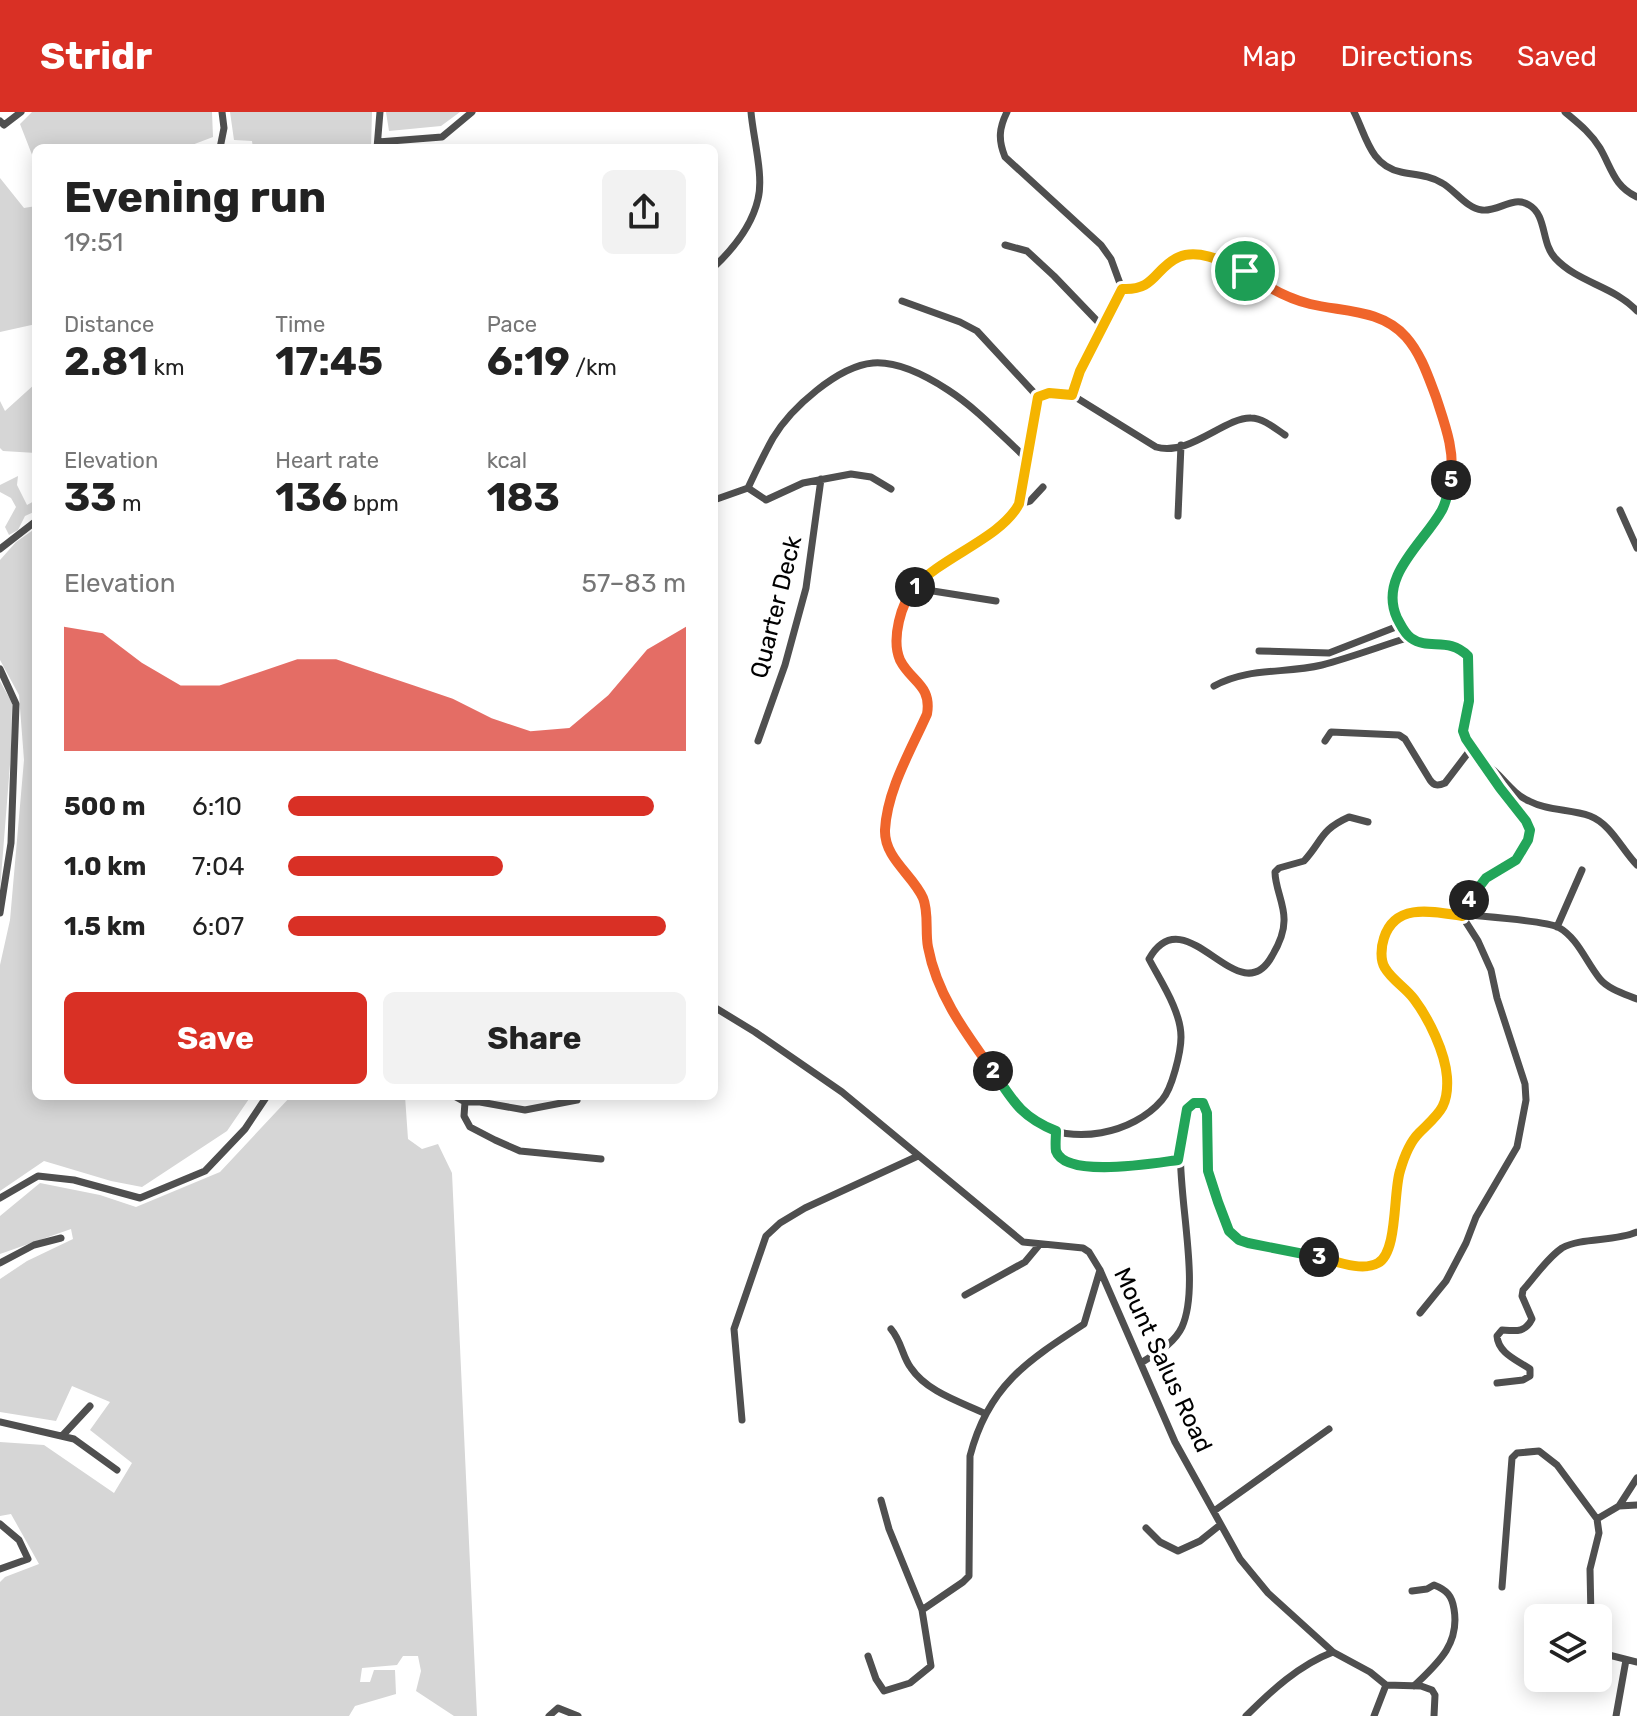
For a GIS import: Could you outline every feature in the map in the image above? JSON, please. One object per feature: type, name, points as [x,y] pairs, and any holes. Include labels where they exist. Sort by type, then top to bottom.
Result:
[{"type":"street","points":[[0,121],[4,125],[21,112]]},
{"type":"street","points":[[221,144],[224,128],[222,112]]},
{"type":"street","points":[[378,144],[380,112]]},
{"type":"street","points":[[386,144],[442,137],[472,112]]},
{"type":"street","points":[[718,263],[736,247],[758,199],[759,174],[751,112]]},
{"type":"street","points":[[1007,112],[999,134],[999,145],[1005,157],[1101,245],[1111,259],[1122,289],[1080,371],[1072,395]]},
{"type":"street","points":[[1354,112],[1372,152],[1388,169],[1438,180],[1478,210],[1488,210],[1514,201],[1525,202],[1539,213],[1546,245],[1559,263],[1584,280],[1623,297],[1637,311]]},
{"type":"street","points":[[1565,112],[1587,131],[1600,148],[1612,176],[1624,190],[1637,197]]},
{"type":"street","points":[[1005,245],[1027,251],[1102,326]]},
{"type":"street","points":[[1122,289],[1135,290],[1147,286],[1179,256],[1200,255],[1245,271],[1287,297],[1373,315],[1404,335],[1418,354],[1452,450],[1452,477],[1444,507],[1402,565],[1392,592],[1393,608],[1410,637],[1418,642],[1448,644],[1460,648],[1468,656],[1469,701],[1463,731],[1471,749],[1482,761],[1527,801],[1590,816],[1600,822],[1637,865]]},
{"type":"street","points":[[902,301],[977,331],[1038,397]]},
{"type":"street","points":[[718,499],[748,488],[774,436],[811,394],[853,367],[875,363],[903,368],[948,390],[1026,458]]},
{"type":"street","points":[[1038,397],[1049,393],[1072,395],[1164,450],[1199,441],[1235,421],[1251,418],[1261,420],[1285,435]]},
{"type":"street","points":[[1038,397],[1019,504],[1011,519],[928,573],[909,594],[898,626],[897,645],[900,660],[927,695],[927,714],[888,805],[885,833],[890,850],[924,899],[927,946],[938,985],[960,1025],[1011,1099],[1033,1122],[1078,1135],[1112,1130],[1142,1117],[1164,1099],[1174,1072],[1181,1037],[1178,1021],[1149,959],[1157,945],[1171,938],[1188,941],[1234,971],[1252,972],[1267,965],[1278,944],[1285,920],[1275,872],[1304,861],[1322,833],[1331,825],[1349,817],[1368,822]]},
{"type":"street","points":[[1178,516],[1181,445]]},
{"type":"street","points":[[748,488],[766,500],[803,483],[851,474],[871,477],[891,489]]},
{"type":"street","name":"Quarter Deck","points":[[758,741],[785,665],[806,588],[821,479]]},
{"type":"street","points":[[1019,504],[1030,501],[1043,487]]},
{"type":"street","points":[[1620,510],[1637,548]]},
{"type":"street","points":[[0,549],[32,524]]},
{"type":"street","points":[[914,588],[996,601]]},
{"type":"street","points":[[1259,651],[1329,653],[1401,625]]},
{"type":"street","points":[[1214,686],[1230,677],[1264,670],[1319,666],[1410,637]]},
{"type":"street","points":[[0,669],[16,704],[11,843],[0,913]]},
{"type":"street","points":[[1325,741],[1331,732],[1399,735],[1405,739],[1430,780],[1440,786],[1471,749]]},
{"type":"street","points":[[1420,1313],[1446,1281],[1476,1217],[1517,1147],[1526,1100],[1525,1084],[1491,970],[1462,916],[1465,905],[1486,878],[1516,860],[1528,840],[1530,830],[1482,761]]},
{"type":"street","points":[[1557,927],[1582,870]]},
{"type":"street","points":[[1141,1363],[1171,1343],[1182,1328],[1187,1308],[1190,1254],[1178,1160],[1187,1109],[1194,1103],[1203,1103],[1207,1113],[1208,1171],[1226,1225],[1234,1236],[1248,1243],[1356,1265],[1377,1264],[1391,1245],[1394,1206],[1403,1161],[1418,1134],[1441,1113],[1447,1074],[1433,1034],[1414,999],[1385,968],[1383,942],[1390,924],[1407,913],[1541,922],[1557,927],[1573,939],[1605,984],[1637,999]]},
{"type":"street","name":"Mount Salus Road","points":[[718,1009],[842,1092],[1023,1242],[1083,1248],[1089,1252],[1100,1270],[1175,1442],[1240,1559],[1268,1593],[1333,1652],[1370,1672],[1386,1685]]},
{"type":"street","points":[[0,1198],[38,1176],[74,1180],[140,1198],[205,1171],[245,1129],[264,1100]]},
{"type":"street","points":[[461,1100],[525,1110],[577,1100]]},
{"type":"street","points":[[465,1102],[464,1116],[470,1127],[520,1151],[601,1159]]},
{"type":"street","points":[[1056,1131],[1056,1152],[1071,1163],[1091,1167],[1122,1167],[1178,1160]]},
{"type":"street","points":[[742,1420],[734,1329],[766,1236],[805,1208],[918,1156]]},
{"type":"street","points":[[1497,1383],[1523,1380],[1530,1376],[1530,1369],[1502,1350],[1497,1336],[1502,1330],[1518,1331],[1528,1326],[1532,1319],[1522,1296],[1523,1290],[1556,1253],[1568,1246],[1626,1237],[1637,1232]]},
{"type":"street","points":[[0,1263],[34,1245],[61,1238]]},
{"type":"street","points":[[965,1295],[1025,1262],[1040,1244]]},
{"type":"street","points":[[922,1610],[969,1576],[970,1456],[986,1414],[1007,1380],[1028,1360],[1084,1324],[1100,1270]]},
{"type":"street","points":[[891,1329],[901,1341],[910,1367],[922,1380],[986,1414]]},
{"type":"street","points":[[62,1436],[90,1406]]},
{"type":"street","points":[[0,1422],[74,1439],[117,1470]]},
{"type":"street","points":[[1214,1511],[1329,1429]]},
{"type":"street","points":[[1502,1587],[1512,1458],[1517,1453],[1539,1451],[1557,1465],[1597,1519],[1599,1533],[1590,1569],[1591,1604]]},
{"type":"street","points":[[1597,1519],[1619,1506],[1637,1478]]},
{"type":"street","points":[[868,1656],[884,1691],[910,1683],[931,1666],[922,1610],[889,1529],[881,1500]]},
{"type":"street","points":[[1619,1506],[1637,1505]]},
{"type":"street","points":[[0,1524],[19,1540],[28,1559],[0,1569]]},
{"type":"street","points":[[1146,1528],[1160,1542],[1178,1551],[1200,1541],[1220,1525]]},
{"type":"street","points":[[1412,1591],[1434,1585],[1442,1588],[1453,1601],[1455,1616],[1453,1641],[1437,1664],[1414,1686]]},
{"type":"street","points":[[1246,1716],[1271,1691],[1320,1657],[1333,1652]]},
{"type":"street","points":[[1612,1656],[1637,1662]]},
{"type":"street","points":[[1616,1716],[1626,1660]]},
{"type":"street","points":[[1374,1716],[1386,1685],[1425,1687],[1433,1693],[1434,1716]]},
{"type":"street","points":[[549,1716],[558,1708],[578,1716]]},
{"type":"shaded area","points":[[32,112],[212,112],[213,137],[195,144],[32,144],[32,155],[20,124]]},
{"type":"shaded area","points":[[230,112],[372,112],[371,144],[252,144],[252,141],[234,140]]},
{"type":"shaded area","points":[[386,112],[460,112],[441,126],[389,131]]},
{"type":"shaded area","points":[[0,178],[24,208],[32,207],[32,325],[0,332]]},
{"type":"shaded area","points":[[32,387],[32,453],[3,451],[0,448],[0,401],[5,411]]},
{"type":"shaded area","points":[[18,476],[17,485],[27,505],[32,502],[32,513],[25,516],[18,530],[9,535],[5,527],[16,507],[11,498],[0,492],[0,485]]},
{"type":"shaded area","points":[[32,531],[32,1100],[248,1100],[227,1131],[142,1187],[44,1161],[0,1191],[0,965],[10,920],[24,760],[19,695],[0,660],[0,560],[16,542]]},
{"type":"shaded area","points":[[0,681],[12,703],[0,890]]},
{"type":"shaded area","points":[[287,1100],[405,1100],[408,1139],[422,1149],[438,1144],[452,1173],[477,1716],[454,1716],[416,1691],[421,1671],[418,1656],[403,1656],[397,1665],[362,1668],[360,1682],[370,1682],[374,1670],[395,1670],[396,1694],[355,1706],[349,1716],[0,1716],[0,1582],[5,1577],[39,1564],[11,1514],[0,1516],[0,1442],[44,1445],[114,1493],[132,1463],[90,1430],[110,1402],[72,1386],[56,1421],[0,1412],[0,1279],[27,1261],[73,1239],[71,1229],[0,1254],[0,1216],[40,1183],[100,1195],[136,1207],[220,1172]]},
{"type":"route","points":[[1189,254],[1224,261],[1245,271],[1287,297],[1373,315],[1404,335],[1418,354],[1446,427],[1452,450],[1452,477],[1444,507],[1402,565],[1392,592],[1393,608],[1410,637],[1418,642],[1448,644],[1460,648],[1468,656],[1469,701],[1463,731],[1471,749],[1530,830],[1528,840],[1516,860],[1486,878],[1465,905],[1462,916],[1407,913],[1390,924],[1383,942],[1385,968],[1414,999],[1433,1034],[1447,1074],[1447,1090],[1441,1113],[1407,1149],[1399,1174],[1391,1245],[1383,1259],[1367,1266],[1248,1243],[1234,1236],[1226,1225],[1208,1171],[1207,1113],[1203,1103],[1194,1103],[1187,1109],[1178,1160],[1122,1167],[1091,1167],[1062,1159],[1056,1152],[1056,1131],[1033,1122],[1011,1099],[960,1025],[938,985],[927,946],[924,899],[890,850],[885,833],[888,805],[927,714],[927,695],[900,660],[897,645],[898,626],[909,594],[928,573],[1011,519],[1019,504],[1038,397],[1049,393],[1072,395],[1080,371],[1122,289],[1135,290],[1147,286],[1167,265],[1179,256],[1189,254]]}]
